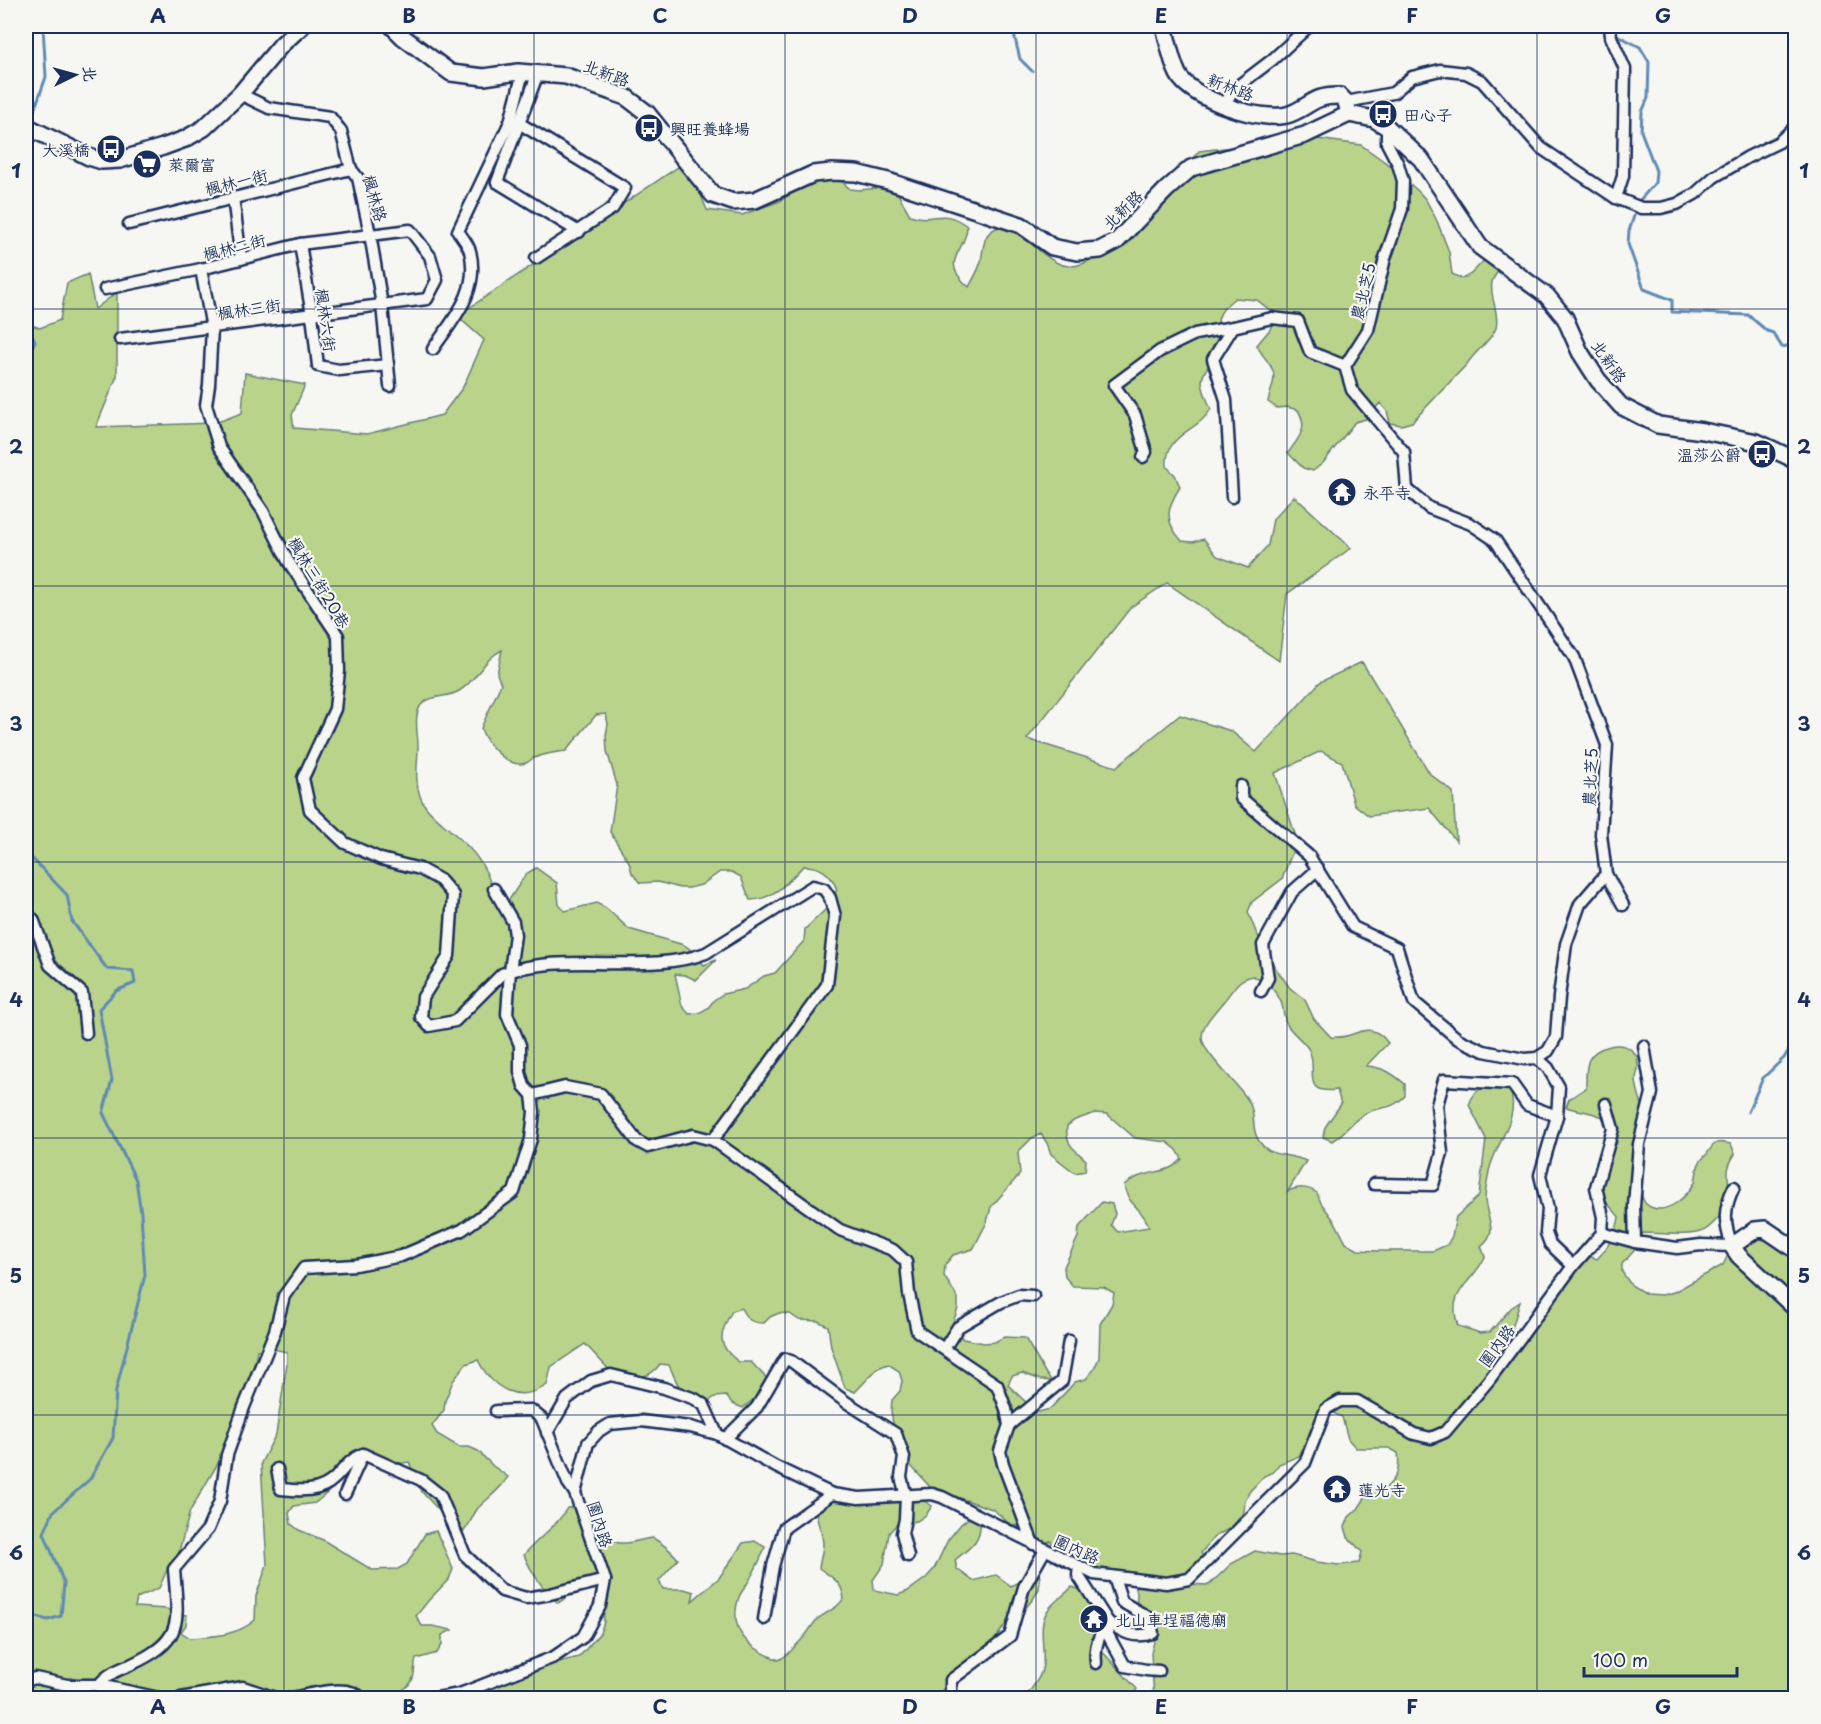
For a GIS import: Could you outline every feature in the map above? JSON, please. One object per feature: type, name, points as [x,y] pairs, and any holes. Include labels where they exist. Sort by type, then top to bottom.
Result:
[{"type":"main road","points":[[26,126],[89,157],[102,161],[120,160],[185,139],[204,128],[240,94],[282,44],[302,26]]},
{"type":"main road","name":"北新路","points":[[392,26],[451,73],[484,77],[518,72],[566,76],[627,97],[647,113],[713,195],[733,202],[755,200],[813,174],[856,173],[888,181],[1021,225],[1052,247],[1077,252],[1100,250],[1116,241],[1191,168],[1305,135],[1347,108],[1387,127],[1420,159],[1480,247],[1547,296],[1565,318],[1580,352],[1598,380],[1621,406],[1658,425],[1757,442],[1796,462]]},
{"type":"main road","name":"新林路","points":[[1164,26],[1178,76],[1200,95],[1258,116],[1288,115],[1326,95],[1340,96],[1347,108]]},
{"type":"main road","points":[[1796,1250],[1765,1229],[1755,1230],[1732,1246],[1739,1256],[1796,1309]]},
{"type":"street","points":[[1224,105],[1234,89],[1272,60],[1309,26]]},
{"type":"street","points":[[1610,26],[1611,37],[1625,69],[1623,176],[1616,198]]},
{"type":"street","points":[[1347,108],[1393,93],[1412,77],[1440,70],[1466,73],[1482,81],[1541,148],[1616,198],[1641,208],[1661,208],[1677,204],[1695,194],[1714,177],[1779,142],[1796,126]]},
{"type":"street","points":[[433,349],[467,297],[472,274],[469,250],[458,231],[510,122],[521,80],[518,72]]},
{"type":"street","points":[[538,73],[496,182],[579,232]]},
{"type":"street","name":"楓林路","points":[[240,94],[268,108],[330,117],[341,131],[351,169],[358,178],[370,234],[382,305],[390,386]]},
{"type":"street","points":[[519,123],[625,188],[613,208],[536,258]]},
{"type":"street","name":"農北芝5","points":[[1387,127],[1387,143],[1398,164],[1403,181],[1402,209],[1385,258],[1368,330],[1345,366],[1352,390],[1404,452],[1407,489],[1430,508],[1471,524],[1495,540],[1574,657],[1607,745],[1601,834],[1606,874]]},
{"type":"street","name":"楓林一街","points":[[129,224],[351,169]]},
{"type":"street","points":[[233,197],[241,259]]},
{"type":"street","name":"楓林二街","points":[[105,289],[201,269],[300,244],[410,230],[430,256],[437,280],[428,299],[382,305]]},
{"type":"street","name":"楓林六街","points":[[300,244],[318,366],[339,370],[388,365]]},
{"type":"street","points":[[201,269],[212,328]]},
{"type":"street","name":"楓林三街","points":[[120,339],[382,305]]},
{"type":"street","points":[[1143,457],[1146,452],[1136,415],[1114,384],[1160,351],[1194,334],[1272,318],[1298,321],[1310,352],[1345,366]]},
{"type":"street","points":[[1232,496],[1226,400],[1213,359],[1233,327]]},
{"type":"street","name":"楓林三街20巷","points":[[212,328],[206,405],[219,447],[264,511],[288,561],[338,636],[339,671],[335,709],[303,778],[310,810],[345,843],[381,859],[420,869],[440,880],[453,895],[448,956],[423,997],[421,1017],[429,1026],[455,1021],[502,974],[510,971]]},
{"type":"street","points":[[1241,786],[1241,798],[1309,856],[1353,927],[1397,948],[1413,1002],[1458,1039],[1484,1051],[1524,1059],[1537,1058],[1548,1051],[1556,1037],[1566,944],[1580,904],[1606,874],[1611,887],[1623,905]]},
{"type":"street","points":[[1261,991],[1268,978],[1263,945],[1292,892],[1318,868]]},
{"type":"street","points":[[510,971],[549,964],[617,964],[689,959],[706,953],[813,886],[825,889],[830,898],[834,916],[827,985],[713,1140]]},
{"type":"street","points":[[99,1685],[105,1676],[153,1655],[171,1636],[177,1617],[174,1569],[208,1529],[220,1501],[227,1455],[240,1416],[275,1331],[284,1296],[304,1268],[356,1265],[401,1256],[462,1230],[514,1192],[531,1139],[534,1113],[532,1095],[524,1086],[520,1072],[520,1045],[507,1014],[515,935],[513,922],[494,889]]},
{"type":"street","points":[[26,915],[33,919],[50,964],[82,993],[86,1033]]},
{"type":"street","points":[[1635,1242],[1634,1206],[1639,1144],[1652,1093],[1644,1046]]},
{"type":"street","points":[[1537,1058],[1548,1068],[1559,1087],[1557,1116],[1540,1175],[1548,1209],[1546,1233],[1550,1244],[1573,1266]]},
{"type":"street","points":[[1374,1184],[1433,1185],[1442,1153],[1437,1106],[1443,1080],[1512,1084],[1527,1106],[1557,1116]]},
{"type":"street","points":[[532,1095],[565,1087],[601,1094],[637,1141],[648,1147],[693,1135],[713,1140],[840,1230],[893,1250],[906,1262],[909,1294],[917,1331],[997,1385],[1009,1425],[1000,1451],[1033,1544]]},
{"type":"street","points":[[1606,1104],[1613,1129],[1596,1187],[1603,1216],[1602,1233],[1635,1242],[1677,1248],[1701,1245],[1732,1246],[1726,1214],[1727,1201],[1734,1187]]},
{"type":"street","name":"圍內路","points":[[605,1580],[575,1493],[588,1443],[599,1431],[610,1424],[641,1421],[690,1427],[721,1437],[832,1494],[859,1498],[932,1494],[942,1497],[1094,1574],[1166,1583],[1189,1579],[1305,1463],[1326,1409],[1340,1401],[1357,1401],[1414,1434],[1431,1438],[1445,1432],[1489,1380],[1573,1266],[1602,1233]]},
{"type":"street","points":[[944,1349],[957,1327],[1001,1302],[1019,1295],[1032,1296]]},
{"type":"street","points":[[1009,1425],[1062,1381],[1069,1341]]},
{"type":"street","points":[[547,1433],[567,1399],[591,1381],[611,1375],[664,1388],[695,1399],[704,1405],[721,1437],[757,1407],[785,1359],[791,1361],[846,1402],[896,1434],[904,1457],[901,1477],[906,1496],[902,1533],[908,1556]]},
{"type":"street","points":[[496,1411],[531,1410],[542,1419],[568,1483],[575,1493]]},
{"type":"street","points":[[345,1494],[363,1454]]},
{"type":"street","points":[[277,1470],[281,1489],[310,1491],[333,1481],[353,1458],[363,1454],[421,1480],[440,1495],[465,1555],[502,1591],[526,1598],[605,1580],[600,1606],[583,1637],[554,1657],[460,1694],[437,1698]]},
{"type":"street","points":[[764,1619],[773,1566],[784,1528],[832,1494]]},
{"type":"street","points":[[951,1698],[951,1680],[1010,1636],[1024,1587],[1045,1550]]},
{"type":"street","points":[[1079,1566],[1078,1575],[1108,1622],[1123,1633],[1142,1637],[1153,1633],[1148,1617],[1122,1602],[1114,1577]]},
{"type":"street","points":[[1096,1663],[1094,1652],[1099,1635],[1108,1622]]},
{"type":"street","points":[[1108,1622],[1108,1635],[1125,1666],[1159,1671]]},
{"type":"street","points":[[26,1681],[35,1678],[68,1685],[99,1685],[159,1698]]},
{"type":"street","points":[[99,1685],[103,1698]]},
{"type":"street","points":[[181,1698],[243,1687],[276,1698]]},
{"type":"street","points":[[291,1698],[338,1690],[357,1694],[360,1698]]},
{"type":"green space","points":[[1310,138],[1361,145],[1388,164],[1426,200],[1449,252],[1452,274],[1462,279],[1471,274],[1491,253],[1502,253],[1505,262],[1494,277],[1491,288],[1497,316],[1496,328],[1467,364],[1412,422],[1401,425],[1390,423],[1387,411],[1380,403],[1366,419],[1355,422],[1323,463],[1313,471],[1303,468],[1288,453],[1303,428],[1298,410],[1287,407],[1277,408],[1268,402],[1274,376],[1270,364],[1257,345],[1272,327],[1276,315],[1257,300],[1235,298],[1228,304],[1218,321],[1219,350],[1208,366],[1202,383],[1211,409],[1205,417],[1176,440],[1167,456],[1167,467],[1175,475],[1180,487],[1170,508],[1172,527],[1182,541],[1193,542],[1204,539],[1217,556],[1248,568],[1268,545],[1273,519],[1294,496],[1351,548],[1287,594],[1279,661],[1167,583],[1131,607],[1027,739],[1116,767],[1180,715],[1231,731],[1256,752],[1320,682],[1362,662],[1430,774],[1453,792],[1456,841],[1429,808],[1369,816],[1354,804],[1342,762],[1321,751],[1275,773],[1297,840],[1282,879],[1252,902],[1248,912],[1277,970],[1290,988],[1305,1000],[1314,1019],[1331,1037],[1347,1036],[1368,1030],[1381,1035],[1388,1043],[1366,1066],[1382,1069],[1400,1080],[1405,1084],[1405,1096],[1390,1106],[1361,1116],[1332,1141],[1323,1137],[1325,1127],[1341,1104],[1337,1090],[1318,1089],[1314,1085],[1312,1057],[1309,1050],[1287,1024],[1276,993],[1253,976],[1239,982],[1210,1018],[1204,1027],[1202,1037],[1204,1044],[1250,1104],[1259,1142],[1268,1150],[1306,1161],[1288,1191],[1303,1188],[1317,1193],[1346,1243],[1358,1250],[1433,1251],[1447,1245],[1452,1236],[1456,1217],[1479,1196],[1486,1139],[1469,1105],[1476,1093],[1484,1087],[1509,1088],[1512,1099],[1510,1120],[1492,1161],[1485,1192],[1491,1230],[1487,1240],[1481,1246],[1485,1257],[1458,1296],[1455,1314],[1458,1326],[1480,1333],[1490,1332],[1511,1308],[1520,1302],[1504,1355],[1510,1363],[1518,1345],[1577,1252],[1597,1259],[1611,1240],[1618,1223],[1619,1217],[1606,1202],[1600,1187],[1602,1171],[1617,1143],[1614,1132],[1610,1124],[1599,1115],[1566,1107],[1569,1099],[1586,1088],[1588,1061],[1595,1052],[1620,1045],[1629,1048],[1636,1055],[1638,1067],[1636,1084],[1644,1120],[1633,1158],[1643,1199],[1648,1206],[1659,1209],[1676,1203],[1694,1184],[1699,1164],[1713,1145],[1721,1142],[1731,1144],[1735,1154],[1728,1169],[1728,1200],[1721,1215],[1708,1228],[1697,1233],[1642,1233],[1643,1241],[1622,1264],[1622,1272],[1631,1285],[1646,1294],[1662,1295],[1674,1292],[1723,1265],[1729,1253],[1760,1239],[1777,1243],[1795,1256],[1795,1698],[1154,1698],[1151,1653],[1157,1631],[1135,1609],[1137,1592],[1129,1578],[1098,1581],[1050,1541],[1041,1545],[1029,1530],[1008,1523],[992,1509],[931,1488],[902,1456],[899,1434],[893,1423],[891,1411],[892,1400],[900,1391],[902,1381],[899,1371],[888,1364],[878,1368],[855,1392],[845,1388],[831,1347],[828,1326],[818,1321],[799,1320],[790,1314],[779,1313],[764,1323],[756,1322],[747,1318],[741,1308],[732,1311],[724,1326],[723,1344],[739,1362],[751,1362],[772,1384],[743,1408],[733,1404],[726,1396],[715,1397],[706,1403],[690,1396],[678,1386],[669,1365],[660,1364],[651,1373],[641,1377],[617,1378],[585,1344],[551,1367],[547,1385],[526,1393],[507,1391],[498,1385],[478,1360],[466,1364],[453,1381],[444,1410],[432,1426],[437,1434],[459,1447],[469,1447],[478,1451],[508,1477],[498,1490],[478,1508],[463,1532],[445,1517],[422,1492],[409,1462],[389,1465],[357,1462],[332,1489],[315,1503],[294,1506],[289,1513],[291,1524],[323,1540],[372,1570],[398,1569],[407,1564],[425,1534],[436,1531],[453,1569],[449,1579],[416,1616],[422,1626],[452,1630],[442,1635],[442,1645],[437,1653],[416,1659],[411,1682],[389,1698],[130,1698],[129,1693],[71,1690],[63,1698],[26,1698],[26,323],[40,328],[60,320],[67,283],[88,274],[95,309],[117,292],[117,376],[96,427],[215,423],[242,413],[245,373],[305,385],[292,415],[294,428],[367,434],[442,415],[463,387],[484,340],[457,316],[687,161],[707,210],[742,215],[780,201],[804,185],[835,175],[850,189],[896,186],[910,215],[926,218],[950,217],[967,226],[966,235],[954,263],[960,278],[969,287],[980,264],[987,236],[994,229],[1009,223],[1053,261],[1071,266],[1087,262],[1170,193],[1185,167],[1199,151]],"holes":[[[502,650],[497,674],[501,684],[481,728],[487,741],[505,759],[519,764],[542,755],[566,751],[596,715],[606,714],[607,751],[617,785],[610,832],[629,862],[632,873],[640,883],[658,882],[689,888],[701,885],[720,872],[732,872],[741,877],[750,900],[773,893],[786,884],[803,866],[820,869],[832,879],[837,890],[825,910],[805,929],[804,941],[775,973],[764,976],[745,989],[723,994],[708,1008],[699,1013],[689,1014],[682,1006],[675,974],[696,980],[716,960],[704,965],[684,945],[629,929],[597,903],[565,911],[559,905],[557,883],[536,868],[526,874],[507,903],[493,893],[486,872],[475,854],[433,815],[422,800],[417,778],[417,720],[419,709],[424,702],[450,695],[465,687],[495,654]],[[1095,1113],[1107,1114],[1135,1138],[1167,1142],[1177,1150],[1182,1159],[1176,1165],[1139,1176],[1124,1185],[1128,1197],[1143,1215],[1149,1227],[1118,1232],[1111,1225],[1115,1214],[1112,1204],[1102,1202],[1079,1227],[1078,1237],[1064,1267],[1065,1277],[1073,1286],[1104,1287],[1114,1293],[1112,1304],[1100,1324],[1099,1358],[1094,1369],[1086,1379],[1075,1382],[1050,1409],[1039,1412],[1008,1385],[1012,1376],[1022,1373],[1041,1380],[1052,1381],[1025,1338],[1004,1337],[995,1342],[984,1343],[963,1339],[952,1325],[958,1308],[958,1298],[944,1276],[945,1265],[953,1255],[973,1249],[987,1222],[991,1207],[1020,1174],[1018,1152],[1032,1138],[1041,1134],[1051,1154],[1075,1173],[1085,1171],[1086,1160],[1071,1146],[1067,1138],[1067,1126],[1075,1120]],[[269,1348],[287,1352],[287,1363],[276,1434],[261,1463],[267,1565],[256,1596],[255,1620],[233,1632],[190,1638],[181,1632],[186,1625],[187,1615],[175,1614],[167,1609],[135,1607],[137,1598],[159,1588],[167,1570],[175,1566],[190,1511],[245,1417],[257,1350]],[[1329,1411],[1342,1417],[1348,1439],[1356,1448],[1389,1448],[1398,1453],[1399,1466],[1396,1476],[1380,1493],[1369,1492],[1358,1509],[1349,1517],[1345,1527],[1348,1537],[1362,1552],[1359,1563],[1338,1565],[1292,1555],[1280,1556],[1255,1551],[1231,1564],[1209,1585],[1186,1584],[1206,1561],[1201,1553],[1214,1537],[1232,1527],[1244,1512],[1245,1500],[1250,1491],[1279,1464],[1299,1456]]]},
{"type":"green space","points":[[827,1498],[913,1498],[923,1500],[932,1506],[926,1515],[917,1521],[896,1525],[889,1533],[884,1564],[873,1580],[874,1590],[898,1595],[926,1578],[934,1569],[948,1540],[970,1517],[980,1521],[979,1534],[974,1544],[955,1560],[957,1569],[973,1581],[996,1575],[1011,1586],[1030,1576],[1038,1568],[1039,1589],[1021,1614],[1004,1626],[992,1644],[954,1681],[945,1686],[936,1698],[434,1698],[447,1690],[579,1657],[600,1633],[604,1622],[601,1577],[593,1577],[582,1582],[558,1603],[538,1581],[524,1555],[558,1521],[567,1508],[577,1507],[595,1530],[613,1542],[628,1543],[653,1538],[663,1545],[678,1559],[659,1581],[663,1589],[684,1589],[694,1592],[692,1601],[719,1578],[743,1543],[755,1541],[765,1547],[750,1580],[739,1597],[736,1620],[744,1638],[750,1644],[768,1656],[779,1660],[805,1636],[817,1619],[844,1599],[839,1584],[819,1568],[823,1544],[817,1517]]},
{"type":"green space","points":[[1072,1587],[1084,1593],[1089,1600],[1089,1611],[1085,1623],[1099,1630],[1099,1648],[1137,1689],[1130,1698],[1025,1698],[1042,1670],[1042,1631],[1045,1617],[1050,1607]]},
{"type":"waterway","points":[[30,122],[46,77],[43,26]]},
{"type":"waterway","points":[[1012,26],[1020,59],[1032,71]]},
{"type":"waterway","points":[[1613,33],[1640,47],[1649,62],[1648,98],[1642,112],[1641,131],[1656,171],[1655,183],[1639,201],[1629,231],[1628,244],[1644,289],[1672,300],[1672,312],[1748,315],[1767,331],[1773,333],[1782,347],[1796,344]]},
{"type":"waterway","points":[[26,320],[35,341],[26,360]]},
{"type":"waterway","points":[[26,852],[67,895],[72,921],[107,969],[133,971],[135,983],[116,991],[99,1009],[112,1080],[103,1113],[136,1180],[141,1213],[145,1275],[116,1390],[113,1438],[90,1479],[53,1512],[44,1533],[64,1583],[61,1616],[48,1620],[26,1614]]},
{"type":"waterway","points":[[1748,1112],[1763,1078],[1784,1058],[1796,1038]]},
{"type":"place","name":"田心子","points":[[1383,114]]},
{"type":"place","name":"興旺養蜂場","points":[[649,128]]},
{"type":"place","name":"大溪橋","points":[[111,149]]},
{"type":"place","name":"萊爾富","points":[[147,164]]},
{"type":"place","name":"溫莎公爵","points":[[1762,454]]},
{"type":"place","name":"永平寺","points":[[1342,492]]},
{"type":"place","name":"蓮光寺","points":[[1337,1489]]},
{"type":"place","name":"北山車埕福德廟","points":[[1094,1619]]}]
